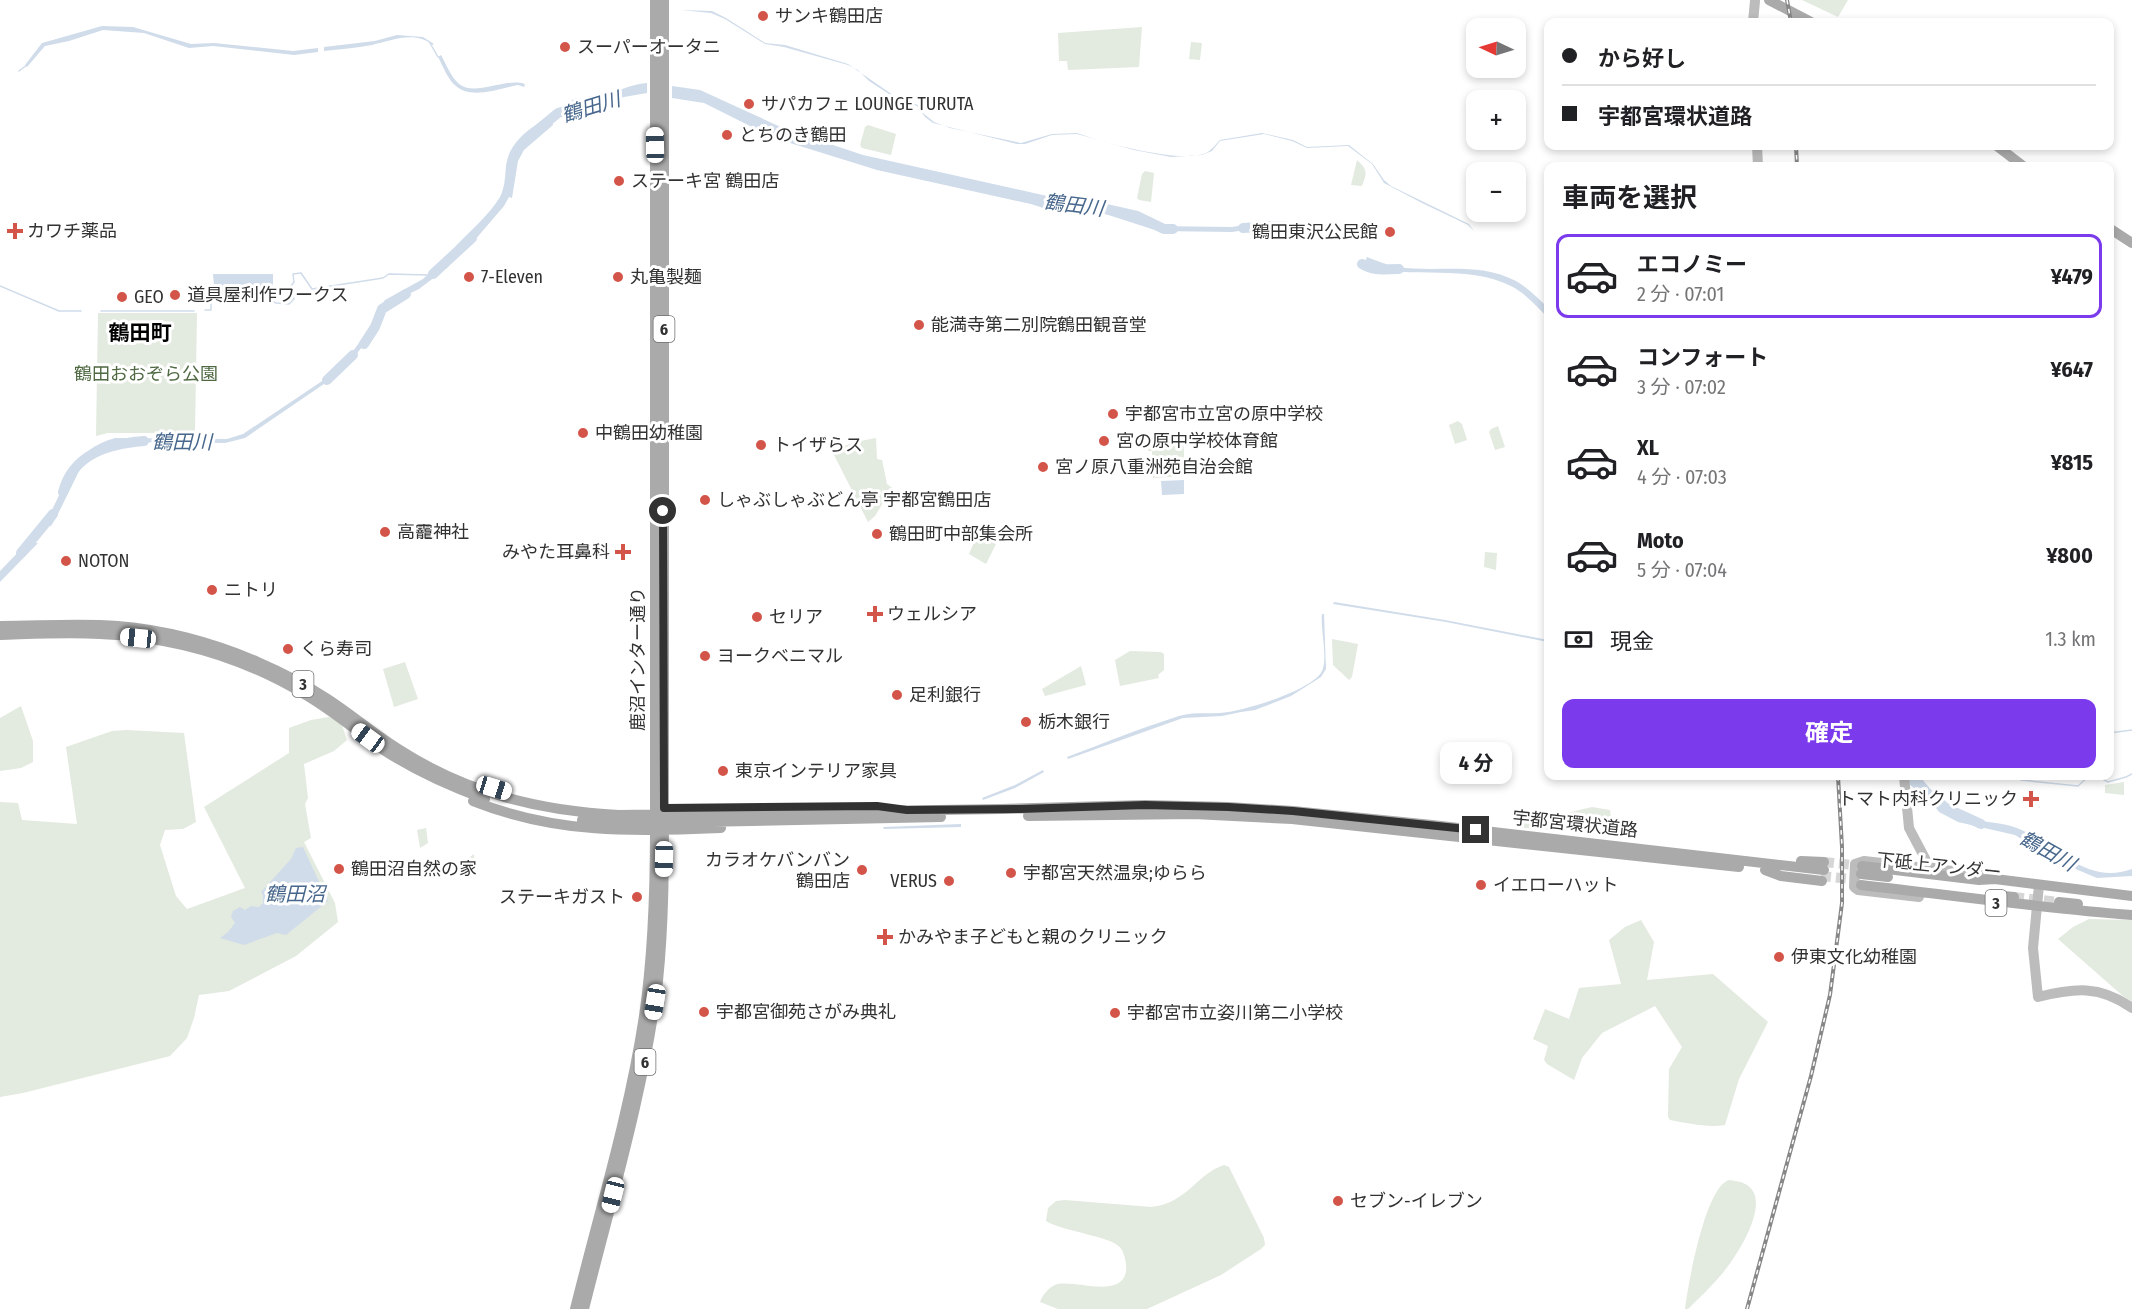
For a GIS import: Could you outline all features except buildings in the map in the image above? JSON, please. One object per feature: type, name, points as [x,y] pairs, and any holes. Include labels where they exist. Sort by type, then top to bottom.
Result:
[{"type":"main road","name":"鹿沼インター通り","points":[[584,1309],[646,1054],[660,958],[659,84],[655,0]]},
{"type":"main road","name":"鹿沼インター通り","points":[[659,84],[664,0]]},
{"type":"main road","points":[[1769,0],[1803,18]]},
{"type":"main road","points":[[1752,2],[1753,18]]},
{"type":"main road","points":[[2002,150],[2018,162]]},
{"type":"main road","points":[[2114,231],[2132,243]]},
{"type":"main road","name":"3","points":[[0,626],[118,626],[158,632],[219,647],[260,663],[326,698],[449,781],[459,795],[521,817],[593,830],[660,830],[861,825],[904,814]]},
{"type":"main road","name":"3","points":[[0,635],[103,634],[155,639],[217,655],[257,670],[304,693],[390,753],[449,781],[473,782],[529,798],[599,808],[877,806],[904,814]]},
{"type":"main road","points":[[1904,780],[1909,828],[1928,864],[1935,869]]},
{"type":"main road","name":"宇都宮環状道路","points":[[449,781],[492,795],[583,817],[619,815],[748,817],[904,814],[1194,814],[1292,819],[1765,866]]},
{"type":"main road","name":"鹿沼インター通り","points":[[575,1309],[626,1104],[644,1016],[653,936],[660,830]]},
{"type":"main road","name":"3","points":[[1783,860],[1823,872],[1781,876],[1765,866],[1783,860]]},
{"type":"main road","points":[[1994,902],[1966,902],[1862,891],[1854,887],[1855,864],[1861,861],[1979,873],[1995,879]]},
{"type":"main road","name":"3","points":[[1861,876],[1995,879],[2132,896]]},
{"type":"main road","name":"3","points":[[1861,876],[1994,902],[2132,915]]},
{"type":"main road","name":"下砥上アンダー","points":[[1861,876],[2014,894]]},
{"type":"main road","points":[[2039,885],[2033,948],[2038,997],[2068,989],[2089,990],[2112,996],[2132,1008]]},
{"type":"main road","points":[[2132,903],[2059,898],[2132,910]]},
{"type":"green space","points":[[1802,0],[1848,0],[1838,17]]},
{"type":"green space","points":[[1142,27],[1139,67],[1068,70],[1067,61],[1059,61],[1058,33]]},
{"type":"green space","points":[[1191,42],[1202,43],[1200,60],[1189,59]]},
{"type":"green space","points":[[868,125],[896,134],[891,155],[862,148],[860,145],[865,127]]},
{"type":"green space","points":[[1357,160],[1366,172],[1362,186],[1351,185]]},
{"type":"green space","points":[[1145,171],[1154,173],[1151,202],[1137,198],[1142,174]]},
{"type":"green space","name":"鶴田おおぞら公園","points":[[98,313],[197,313],[195,431],[192,433],[108,433],[96,436]]},
{"type":"green space","points":[[1458,421],[1462,424],[1467,440],[1455,444],[1449,425]]},
{"type":"green space","points":[[1498,426],[1505,447],[1495,450],[1489,432]]},
{"type":"green space","points":[[1183,433],[1185,476],[1153,478],[1152,451],[1148,451],[1148,436]]},
{"type":"green space","points":[[876,438],[877,459],[882,460],[887,484],[892,488],[875,516],[868,522],[832,451],[855,442]]},
{"type":"green space","points":[[978,533],[996,544],[986,564],[969,554]]},
{"type":"green space","points":[[1485,552],[1497,553],[1496,570],[1484,567]]},
{"type":"green space","points":[[1332,639],[1358,644],[1352,677],[1349,680],[1333,665]]},
{"type":"green space","points":[[1130,651],[1164,654],[1164,670],[1158,675],[1159,678],[1120,686],[1115,660]]},
{"type":"green space","points":[[405,662],[418,699],[394,707],[383,669]]},
{"type":"green space","points":[[1081,666],[1086,685],[1045,696],[1042,689]]},
{"type":"green space","points":[[21,706],[33,741],[33,762],[21,768],[0,771],[0,718]]},
{"type":"green space","points":[[329,717],[341,722],[347,740],[334,751],[304,764],[308,798],[305,804],[311,838],[304,842],[335,903],[338,922],[296,956],[229,991],[199,995],[187,1038],[170,1056],[0,1097],[0,802],[18,803],[22,820],[77,824],[66,747],[112,731],[184,733],[196,822],[183,829],[165,830],[160,845],[176,896],[187,909],[245,888],[204,807],[289,753],[289,728],[311,720]]},
{"type":"green space","points":[[2124,782],[2124,795],[2105,793],[2105,785]]},
{"type":"green space","points":[[1592,807],[1610,810],[1613,834],[1598,833],[1594,821],[1578,820],[1576,831],[1524,828],[1524,823]]},
{"type":"green space","points":[[426,828],[428,843],[420,848],[417,830]]},
{"type":"green space","points":[[474,854],[475,873],[466,874],[464,861]]},
{"type":"green space","points":[[2089,919],[2132,920],[2132,1004],[2058,939],[2073,927]]},
{"type":"green space","points":[[1641,920],[1654,942],[1647,980],[1713,974],[1768,1022],[1739,1079],[1725,1125],[1698,1125],[1670,1120],[1668,1117],[1669,1069],[1682,1047],[1655,1006],[1602,1033],[1582,1058],[1574,1080],[1547,1064],[1544,1060],[1548,1046],[1533,1039],[1545,1009],[1569,1019],[1579,988],[1621,984],[1609,940],[1625,927]]},
{"type":"green space","points":[[1224,1165],[1229,1167],[1264,1238],[1265,1245],[1261,1249],[1221,1275],[1147,1309],[1058,1309],[1040,1302],[1046,1292],[1055,1285],[1105,1287],[1115,1285],[1122,1280],[1126,1272],[1124,1255],[1117,1245],[1046,1221],[1048,1208],[1056,1201],[1151,1207],[1174,1200],[1214,1169]]},
{"type":"green space","points":[[1729,1180],[1747,1185],[1754,1193],[1756,1204],[1754,1217],[1742,1244],[1727,1267],[1701,1297],[1685,1309],[1694,1259],[1705,1218],[1720,1187]]},
{"type":"water","points":[[681,10],[712,11],[765,43],[785,45],[848,64],[853,68],[784,47],[765,44],[711,13]]},
{"type":"water","points":[[102,26],[133,27],[191,44],[214,43],[293,51],[318,48],[318,52],[294,55],[213,46],[189,48],[144,33],[103,30],[45,46],[27,67],[25,65],[42,43]]},
{"type":"water","points":[[397,35],[423,37],[434,44],[411,37],[324,51],[324,47],[375,41]]},
{"type":"water","points":[[441,55],[454,78],[466,87],[482,88],[517,83],[525,84],[524,87],[518,85],[477,93],[462,90],[448,77],[438,57]]},
{"type":"water","points":[[861,73],[893,95],[918,105],[923,113],[934,122],[944,126],[933,123],[925,117],[917,106],[892,96]]},
{"type":"water","points":[[647,83],[647,93],[624,97],[561,117],[558,109],[576,98],[596,98],[637,84]]},
{"type":"water","points":[[672,86],[700,90],[785,129],[863,155],[1047,196],[1049,208],[877,170],[774,138],[704,103],[672,98]]},
{"type":"water","points":[[550,115],[553,125],[524,150],[518,161],[512,198],[509,197],[468,248],[456,246],[496,204],[504,186],[508,157],[516,142]]},
{"type":"water","points":[[969,132],[1021,143],[1052,134],[1077,133],[1104,142],[1077,134],[1052,135],[1025,144],[1017,144]]},
{"type":"water","points":[[1262,133],[1293,140],[1307,147],[1349,145],[1373,164],[1391,186],[1469,224],[1474,231],[1468,225],[1384,183],[1372,164],[1348,146],[1307,148],[1292,141],[1264,134],[1220,141],[1212,151],[1202,155],[1196,155],[1208,152],[1220,140]]},
{"type":"water","points":[[1106,142],[1142,151],[1190,156],[1171,157],[1134,150]]},
{"type":"water","points":[[1057,198],[1100,205],[1153,226],[1232,227],[1268,221],[1285,221],[1299,227],[1297,231],[1271,226],[1232,232],[1158,231],[1093,210],[1060,210]]},
{"type":"water","points":[[1367,257],[1386,264],[1413,269],[1487,271],[1520,284],[1544,304],[1544,314],[1518,290],[1495,280],[1477,276],[1401,272],[1363,266]]},
{"type":"water","points":[[437,265],[448,267],[419,289],[384,306],[380,320],[343,371],[245,438],[225,443],[119,442],[98,450],[88,456],[83,463],[51,526],[43,525],[76,463],[98,445],[115,438],[227,439],[243,434],[340,369],[380,314],[380,307],[385,300],[423,279]]},
{"type":"water","points":[[213,274],[273,274],[273,296],[266,302],[210,302],[211,287],[214,286]]},
{"type":"water","points":[[1184,480],[1184,494],[1162,495],[1161,481]]},
{"type":"water","points":[[27,543],[38,543],[0,582],[0,571]]},
{"type":"water","points":[[1334,602],[1445,620],[1544,639],[1544,641],[1446,622],[1333,604]]},
{"type":"water","points":[[1322,614],[1324,614],[1326,669],[1321,677],[1291,696],[1255,710],[1222,716],[1183,718],[1068,759],[1067,757],[1179,716],[1244,709],[1303,687],[1314,680],[1323,668]]},
{"type":"water","points":[[1043,770],[1044,772],[1015,788],[983,800],[982,798],[1015,785]]},
{"type":"water","points":[[1914,780],[1923,780],[1957,815],[2011,826],[2027,832],[2069,859],[2098,872],[2114,873],[2132,869],[2132,876],[2097,878],[2059,862],[2015,835],[1958,822],[1939,812]]},
{"type":"water","points":[[961,824],[961,827],[884,829],[883,827]]},
{"type":"water","name":"鶴田沼","points":[[303,847],[328,901],[286,935],[277,933],[244,945],[220,938],[235,923],[231,917],[233,911],[240,907],[245,910],[251,906],[259,907],[263,903],[261,892],[291,859],[296,848]]},
{"type":"waterway","points":[[430,43],[438,57]]},
{"type":"waterway","points":[[19,71],[27,65]]},
{"type":"waterway","name":"鶴田川","points":[[541,127],[558,113],[571,109]]},
{"type":"waterway","name":"鶴田川","points":[[1035,200],[1047,204],[1073,202]]},
{"type":"waterway","name":"鶴田川","points":[[1106,209],[1137,216],[1164,229],[1173,229]]},
{"type":"waterway","name":"鶴田川","points":[[1243,228],[1277,226],[1298,229]]},
{"type":"waterway","name":"鶴田川","points":[[433,274],[472,238]]},
{"type":"waterway","name":"鶴田川","points":[[1362,264],[1375,269],[1399,269]]},
{"type":"waterway","points":[[268,299],[276,303],[289,304],[294,299],[291,286],[294,282],[293,274],[301,273],[312,289],[383,278],[389,274],[429,275]]},
{"type":"waterway","points":[[0,286],[59,311],[81,311]]},
{"type":"waterway","name":"鶴田川","points":[[364,344],[375,327],[382,309],[406,294]]},
{"type":"waterway","points":[[205,310],[211,310],[211,302]]},
{"type":"waterway","points":[[101,311],[194,311]]},
{"type":"waterway","name":"鶴田川","points":[[327,380],[353,355]]},
{"type":"waterway","name":"鶴田川","points":[[63,492],[75,468],[94,453],[105,448],[144,441]]},
{"type":"waterway","name":"鶴田川","points":[[21,553],[53,514]]},
{"type":"waterway","points":[[2114,732],[2132,730]]},
{"type":"waterway","points":[[2104,780],[2108,782],[2132,774]]},
{"type":"waterway","name":"鶴田川","points":[[1912,780],[1946,808],[1981,824]]},
{"type":"waterway","points":[[2021,780],[2078,786],[2085,780]]},
{"type":"tunnel","points":[[1824,862],[1862,866]]},
{"type":"tunnel","points":[[1821,876],[1860,880]]},
{"type":"tunnel","points":[[2014,897],[2059,902]]},
{"type":"railway","points":[[1787,0],[1790,18]]},
{"type":"railway","points":[[1796,150],[1797,162]]},
{"type":"railway","points":[[1747,1309],[1811,1076],[1830,995],[1842,903],[1838,780]]},
{"type":"place","name":"サンキ鶴田店","points":[[763,16]]},
{"type":"place","name":"スーパーオータニ","points":[[565,47]]},
{"type":"place","name":"サパカフェ LOUNGE TURUTA","points":[[749,104]]},
{"type":"place","name":"とちのき鶴田","points":[[727,135]]},
{"type":"place","name":"ステーキ宮 鶴田店","points":[[619,181]]},
{"type":"place","name":"カワチ薬品","points":[[15,231]]},
{"type":"place","name":"鶴田東沢公民館","points":[[1390,232]]},
{"type":"place","name":"7-Eleven","points":[[469,277]]},
{"type":"place","name":"丸亀製麺","points":[[618,277]]},
{"type":"place","name":"道具屋利作ワークス","points":[[175,295]]},
{"type":"place","name":"GEO","points":[[122,297]]},
{"type":"place","name":"能満寺第二別院鶴田観音堂","points":[[919,325]]},
{"type":"place","name":"宇都宮市立宮の原中学校","points":[[1113,414]]},
{"type":"place","name":"中鶴田幼稚園","points":[[583,433]]},
{"type":"place","name":"宮の原中学校体育館","points":[[1104,441]]},
{"type":"place","name":"トイザらス","points":[[761,445]]},
{"type":"place","name":"宮ノ原八重洲苑自治会館","points":[[1043,467]]},
{"type":"place","name":"しゃぶしゃぶどん亭 宇都宮鶴田店","points":[[705,500]]},
{"type":"place","name":"高靇神社","points":[[385,532]]},
{"type":"place","name":"鶴田町中部集会所","points":[[877,534]]},
{"type":"place","name":"みやた耳鼻科","points":[[623,552]]},
{"type":"place","name":"NOTON","points":[[66,561]]},
{"type":"place","name":"ニトリ","points":[[212,590]]},
{"type":"place","name":"ウェルシア","points":[[875,614]]},
{"type":"place","name":"セリア","points":[[757,617]]},
{"type":"place","name":"くら寿司","points":[[288,649]]},
{"type":"place","name":"ヨークベニマル","points":[[705,656]]},
{"type":"place","name":"足利銀行","points":[[897,695]]},
{"type":"place","name":"栃木銀行","points":[[1026,722]]},
{"type":"place","name":"東京インテリア家具","points":[[723,771]]},
{"type":"place","name":"トマト内科クリニック","points":[[2031,799]]},
{"type":"place","name":"鶴田沼自然の家","points":[[339,869]]},
{"type":"place","name":"カラオケバンバン 鶴田店","points":[[862,870]]},
{"type":"place","name":"宇都宮天然温泉;ゆらら","points":[[1011,873]]},
{"type":"place","name":"VERUS","points":[[949,881]]},
{"type":"place","name":"イエローハット","points":[[1481,885]]},
{"type":"place","name":"ステーキガスト","points":[[637,897]]},
{"type":"place","name":"かみやま子どもと親のクリニック","points":[[885,937]]},
{"type":"place","name":"伊東文化幼稚園","points":[[1779,957]]},
{"type":"place","name":"宇都宮御苑さがみ典礼","points":[[704,1012]]},
{"type":"place","name":"宇都宮市立姿川第二小学校","points":[[1115,1013]]},
{"type":"place","name":"セブン-イレブン","points":[[1338,1201]]},
{"type":"district","name":"鶴田町","points":[[140,333]]},
{"type":"route","points":[[663,511],[664,808],[877,806],[907,810],[1167,805],[1293,811],[1476,830]]}]
